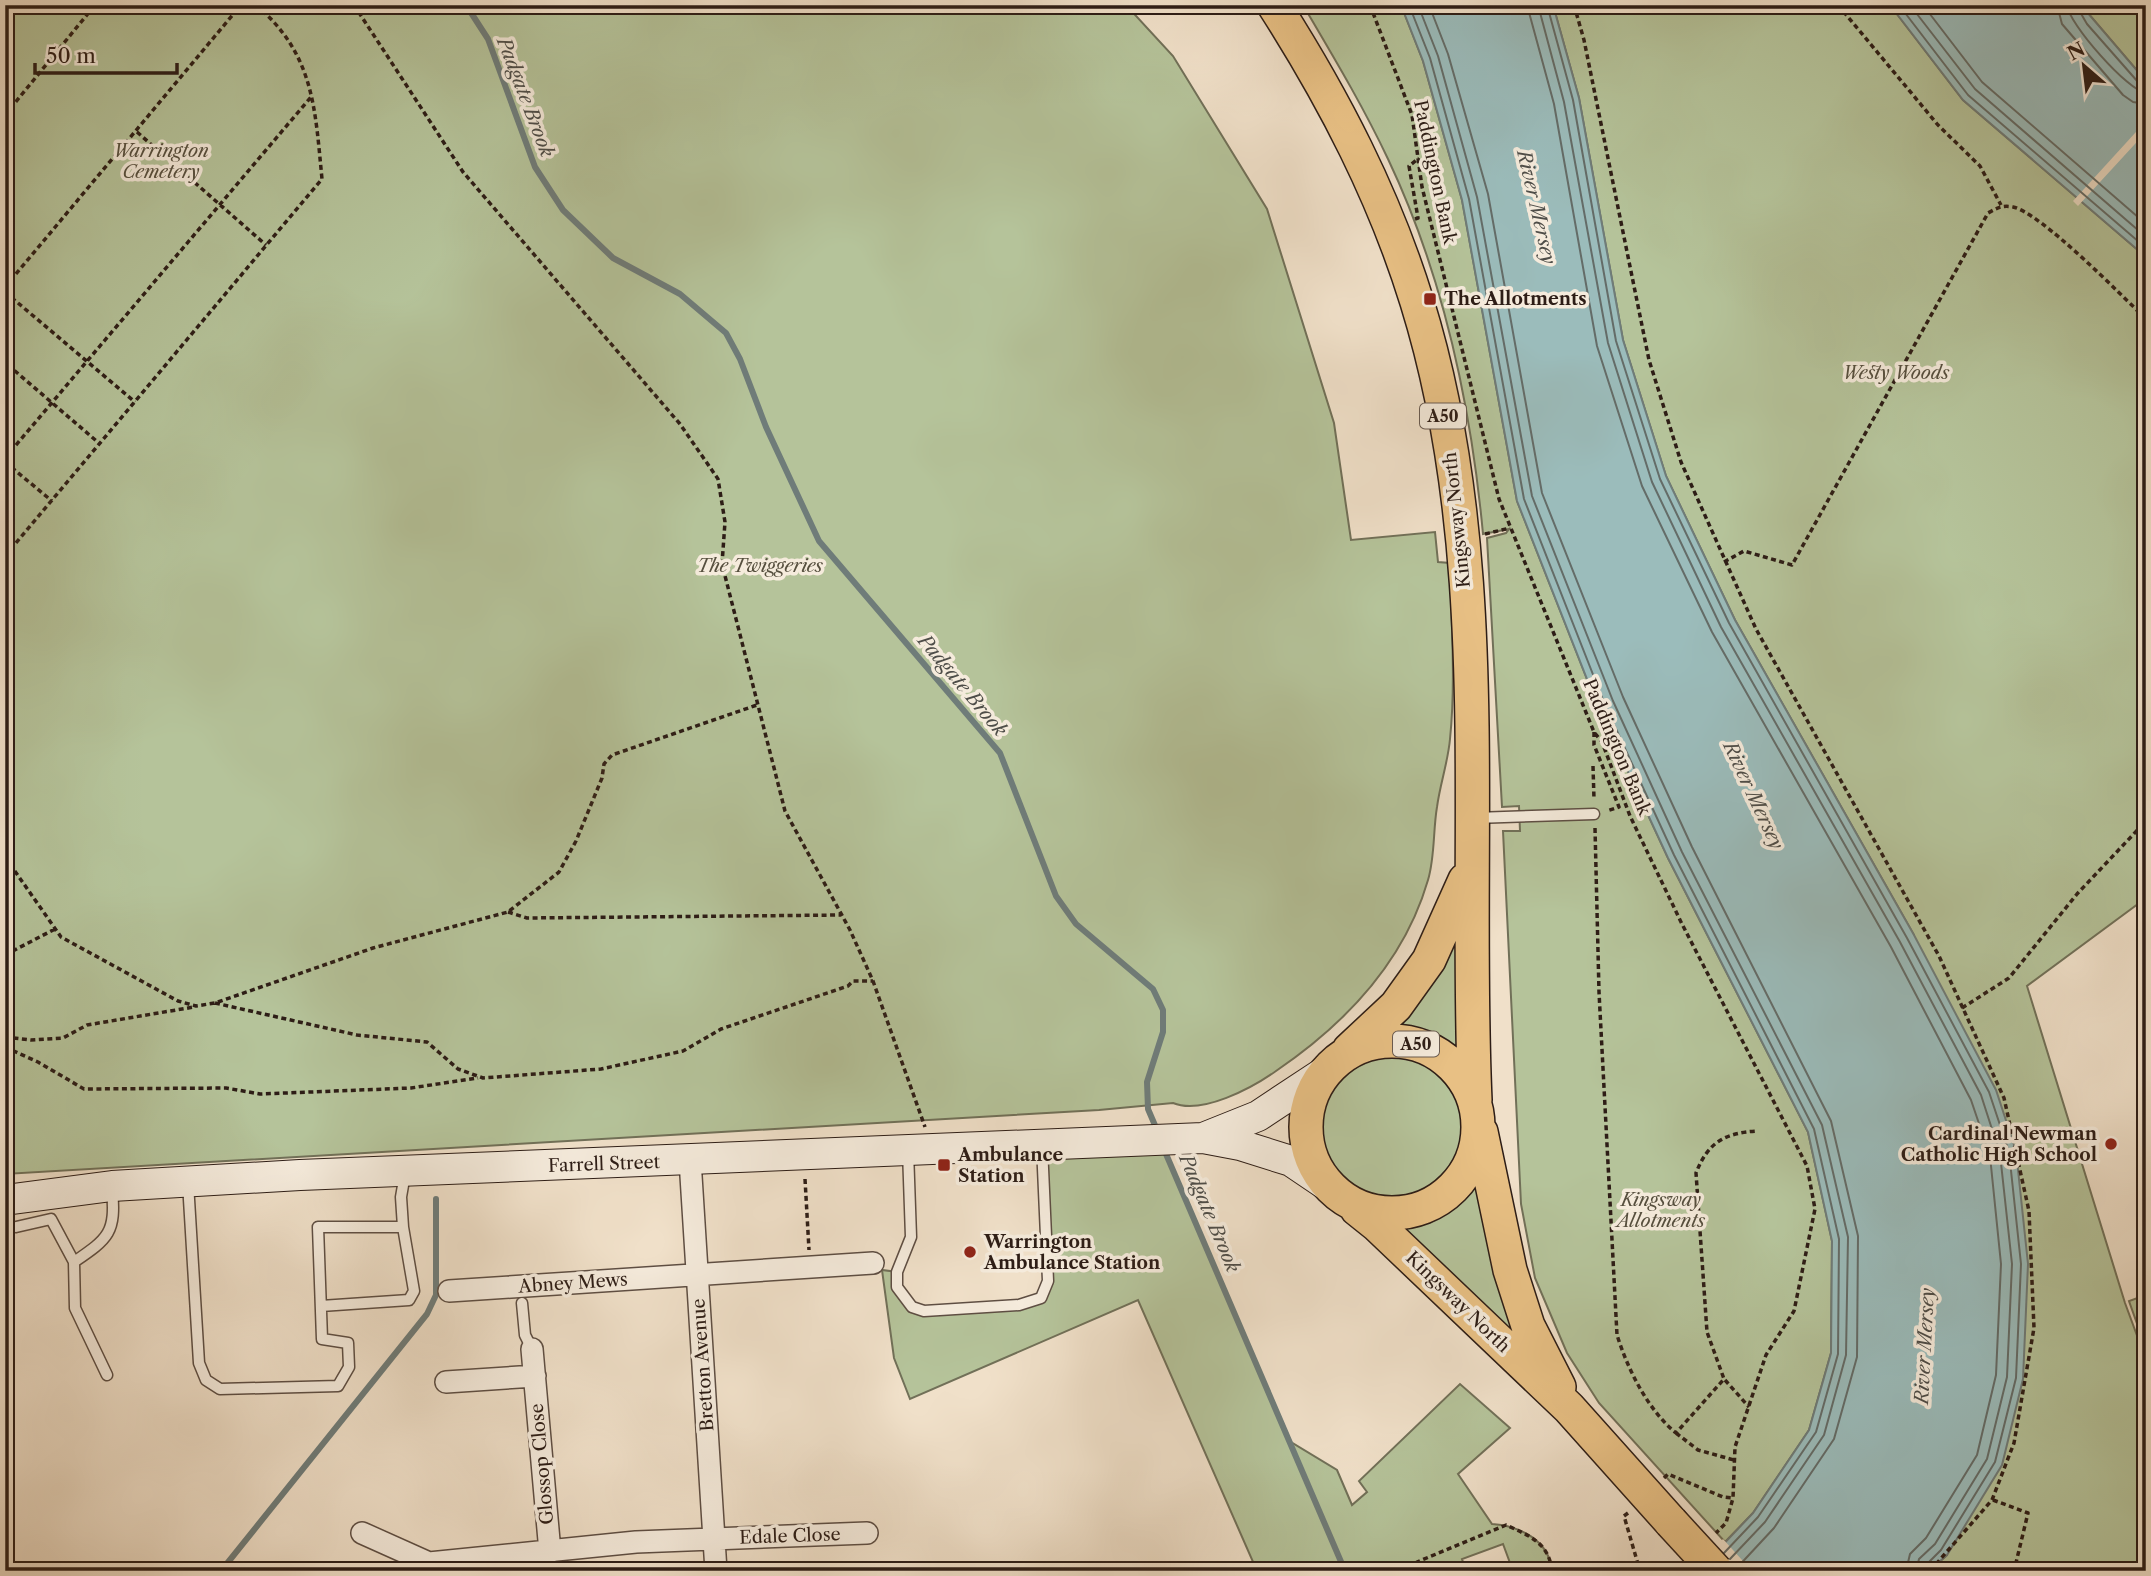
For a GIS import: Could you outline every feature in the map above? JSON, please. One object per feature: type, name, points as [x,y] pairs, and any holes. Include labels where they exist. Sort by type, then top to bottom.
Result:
[{"type":"main road","name":"Kingsway North","points":[[1274,5],[1331,98],[1390,225],[1417,303],[1438,387],[1453,466],[1463,556],[1472,818],[1477,1110],[1497,1214],[1524,1315],[1569,1408]]},
{"type":"main road","name":"Kingsway North","points":[[1333,1064],[1396,1006],[1429,960],[1451,917],[1472,862]]},
{"type":"main road","name":"A50","points":[[1392,1041],[1419,1045],[1443,1057],[1463,1076],[1477,1110],[1477,1147],[1466,1173],[1448,1194],[1424,1208],[1396,1214],[1369,1211],[1336,1193],[1314,1166],[1307,1142],[1306,1117],[1313,1093],[1333,1064],[1365,1045],[1392,1041]]},
{"type":"main road","name":"Kingsway North","points":[[1336,1193],[1377,1225],[1569,1408],[1671,1522],[1711,1557]]},
{"type":"street","name":"Farrell Street","points":[[1196,1139],[1258,1116],[1333,1064]]},
{"type":"street","name":"Farrell Street","points":[[11,1213],[112,1186],[187,1181],[1196,1139],[1240,1145],[1291,1161],[1336,1193]]},
{"type":"street","name":"Bretton Avenue","points":[[690,1160],[716,1571]]},
{"type":"street","name":"Abney Mews","points":[[449,1291],[873,1263]]},
{"type":"street","name":"Glossop Close","points":[[533,1349],[550,1552]]},
{"type":"street","points":[[446,1382],[535,1376]]},
{"type":"street","name":"Edale Close","points":[[362,1533],[429,1563],[636,1542],[867,1533]]},
{"type":"lane","points":[[1472,818],[1594,814]]},
{"type":"lane","points":[[917,1151],[911,1237],[897,1272],[897,1287],[912,1307],[924,1311],[1019,1306],[1041,1298],[1048,1281],[1042,1146]]},
{"type":"lane","points":[[321,1306],[402,1303],[409,1300],[414,1292],[403,1227],[401,1196],[405,1172]]},
{"type":"lane","points":[[187,1181],[199,1363],[206,1380],[220,1389],[338,1387],[349,1367],[348,1343],[322,1339],[318,1227],[403,1227]]},
{"type":"lane","points":[[74,1262],[106,1241],[115,1219],[112,1186]]},
{"type":"lane","points":[[11,1213],[51,1219],[74,1262],[75,1308],[107,1374]]},
{"type":"lane","points":[[522,1303],[525,1335],[533,1349]]},
{"type":"path","points":[[5,115],[95,5]]},
{"type":"path","points":[[135,402],[5,289],[241,5]]},
{"type":"path","points":[[5,556],[322,178],[311,97],[297,50],[285,32],[256,5]]},
{"type":"path","points":[[354,5],[463,172],[680,424],[718,479],[725,523],[722,564],[741,627],[757,705],[785,811],[873,981],[925,1127],[917,1151]]},
{"type":"path","name":"Paddington Bank","points":[[1370,5],[1412,115],[1429,215],[1490,465],[1510,528],[1594,732],[1602,742],[1630,816],[1676,912],[1784,1119],[1807,1166],[1812,1186],[1815,1209],[1794,1311],[1766,1355],[1749,1407],[1734,1460],[1733,1498]]},
{"type":"path","points":[[1574,5],[1584,40],[1649,360],[1681,462],[1756,629],[1939,956],[2004,1098],[2029,1211],[2034,1328],[2014,1443],[1992,1500],[1930,1571]]},
{"type":"path","points":[[1838,5],[1938,125],[1980,166],[2001,205]]},
{"type":"path","points":[[51,501],[5,460],[311,97]]},
{"type":"path","points":[[137,132],[266,245]]},
{"type":"path","points":[[1419,158],[1409,166],[1415,219],[1429,215]]},
{"type":"path","points":[[1724,562],[1744,551],[1792,565],[1988,213],[2001,205],[2017,207],[2054,233],[2146,319]]},
{"type":"path","points":[[5,231],[5,240]]},
{"type":"path","points":[[8,365],[100,444]]},
{"type":"path","points":[[2146,518],[2140,534],[2146,547]]},
{"type":"path","points":[[1483,534],[1510,528]]},
{"type":"path","points":[[5,1037],[31,1040],[63,1038],[87,1025],[215,1003],[373,948],[508,912],[559,872],[576,841],[602,778],[604,764],[612,755],[757,705]]},
{"type":"path","points":[[1594,732],[1594,745],[1619,807],[1594,814]]},
{"type":"path","points":[[1593,766],[1599,992],[1617,1335],[1623,1354],[1663,1423],[1699,1450],[1734,1460]]},
{"type":"path","points":[[1961,1008],[2009,978],[2077,894],[2146,821]]},
{"type":"path","points":[[5,856],[61,937],[155,990],[196,1006]]},
{"type":"path","points":[[508,912],[527,918],[670,919],[841,915]]},
{"type":"path","points":[[5,955],[55,929]]},
{"type":"path","points":[[5,1047],[85,1089],[226,1088],[260,1094],[411,1088],[483,1077],[601,1069],[683,1051],[720,1029],[848,986],[853,981],[873,981]]},
{"type":"path","points":[[215,1003],[357,1035],[427,1042],[458,1069],[483,1077]]},
{"type":"path","points":[[1749,1407],[1724,1379],[1707,1332],[1696,1173],[1703,1156],[1722,1137],[1757,1131]]},
{"type":"path","points":[[805,1179],[810,1266]]},
{"type":"path","points":[[1676,1433],[1724,1379]]},
{"type":"path","points":[[1668,1474],[1723,1497],[1733,1498],[1726,1523],[1711,1557]]},
{"type":"path","points":[[1992,1500],[2028,1513],[2014,1571]]},
{"type":"path","points":[[1632,1509],[1624,1516],[1640,1571]]},
{"type":"path","points":[[1412,1571],[1417,1562],[1506,1525],[1534,1538],[1544,1546],[1552,1571]]},
{"type":"green space","name":"The Twiggeries","points":[[5,5],[1126,5],[1173,56],[1267,209],[1334,423],[1351,540],[1435,532],[1438,562],[1450,563],[1452,717],[1449,748],[1438,798],[1432,862],[1417,910],[1388,965],[1348,1012],[1301,1053],[1266,1078],[1241,1092],[1212,1103],[1185,1106],[1173,1103],[1099,1110],[5,1174]]},
{"type":"green space","name":"Kingsway Allotments","points":[[1303,5],[1401,5],[1423,61],[1462,200],[1517,501],[1598,707],[1668,858],[1808,1132],[1832,1241],[1831,1353],[1809,1430],[1753,1513],[1725,1542],[1599,1403],[1567,1353],[1535,1278],[1521,1204],[1503,831],[1520,831],[1519,806],[1502,807],[1487,538],[1506,533],[1509,529],[1483,534],[1462,390],[1440,295],[1425,249],[1378,139]]},
{"type":"green space","name":"Westy Woods","points":[[1553,5],[1890,5],[1963,100],[2146,257],[2146,898],[2027,986],[2125,1303],[2146,1360],[2146,1571],[1929,1571],[1947,1555],[1914,935],[1735,620],[1666,476],[1623,340],[1579,98]]},
{"type":"green space","points":[[2081,5],[2146,5],[2146,81]]},
{"type":"green space","points":[[1456,929],[1462,1054],[1438,1039],[1389,1026]]},
{"type":"green space","points":[[1392,1055],[1419,1061],[1443,1076],[1458,1100],[1464,1127],[1458,1154],[1443,1178],[1419,1193],[1392,1199],[1365,1193],[1341,1178],[1326,1154],[1320,1127],[1326,1100],[1341,1076],[1365,1061]]},
{"type":"green space","points":[[1165,1151],[1291,1442],[1337,1470],[1352,1505],[1367,1492],[1359,1481],[1460,1384],[1510,1428],[1458,1474],[1492,1524],[1513,1528],[1539,1543],[1550,1560],[1552,1571],[1513,1571],[1503,1544],[1462,1559],[1466,1571],[1463,1571],[1460,1563],[1437,1571],[1257,1571],[1138,1300],[910,1399],[894,1358],[882,1270],[897,1272],[897,1286],[912,1307],[1019,1305],[1046,1289],[1043,1155]]},
{"type":"green space","points":[[1480,1173],[1536,1358],[1397,1225],[1445,1209],[1463,1195]]},
{"type":"green space","points":[[2146,1295],[2146,1349],[2129,1301]]},
{"type":"water","name":"River Mersey","points":[[1401,5],[1553,5],[1579,98],[1623,340],[1666,476],[1735,620],[1914,935],[1996,1090],[2016,1151],[2028,1264],[2023,1379],[2002,1465],[1947,1555],[1929,1571],[1698,1571],[1753,1513],[1809,1430],[1831,1353],[1832,1241],[1808,1132],[1668,858],[1598,707],[1517,501],[1462,200],[1423,61]]},
{"type":"water","points":[[1890,5],[2081,5],[2146,81],[2146,257],[1963,100]]},
{"type":"pier","points":[[2146,121],[2146,132],[2078,206],[2073,201]]},
{"type":"pier","points":[[1723,1539],[1752,1571],[1694,1571]]},
{"type":"waterway","name":"Padgate Brook","points":[[466,5],[488,39],[535,167],[563,210],[613,258],[680,294],[726,333],[740,359],[766,427],[819,541],[1000,753],[1056,896],[1076,924],[1153,989],[1163,1010],[1163,1032],[1147,1082],[1148,1109],[1157,1130]]},
{"type":"waterway","name":"Padgate Brook","points":[[1163,1147],[1345,1571]]},
{"type":"waterway","points":[[221,1571],[427,1314],[436,1295],[436,1199]]},
{"type":"place","name":"The Allotments","points":[[1430,299]]},
{"type":"place","name":"Cardinal Newman Catholic High School","points":[[2111,1144]]},
{"type":"place","name":"Ambulance Station","points":[[944,1165]]},
{"type":"place","name":"Warrington Ambulance Station","points":[[970,1252]]},
{"type":"park label","name":"Warrington Cemetery","points":[[161,161]]}]
